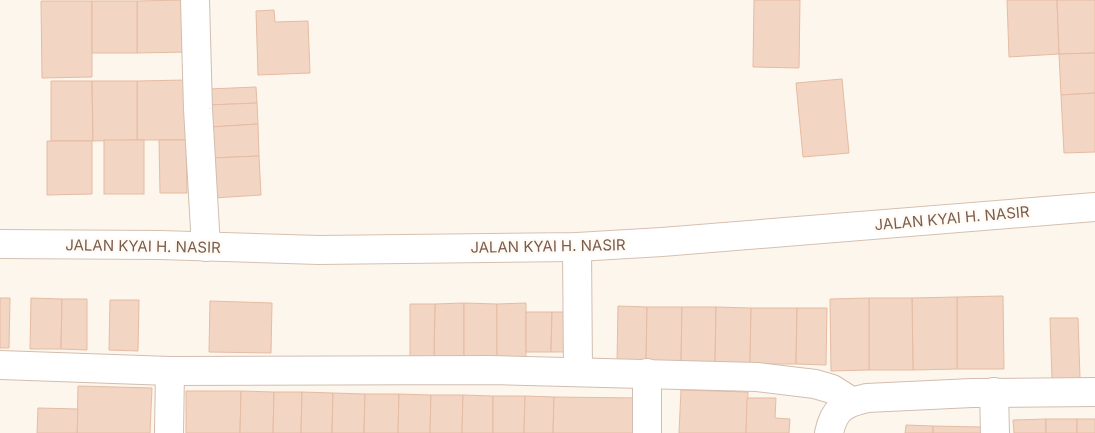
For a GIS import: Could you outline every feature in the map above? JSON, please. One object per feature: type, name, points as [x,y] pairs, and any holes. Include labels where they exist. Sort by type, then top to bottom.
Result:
[{"type":"street","points":[[195,0],[206,247]]},
{"type":"street","name":"JALAN KYAI H. NASIR","points":[[0,244],[319,250],[577,247],[662,242],[1095,207]]},
{"type":"street","points":[[577,247],[578,372]]},
{"type":"street","points":[[0,365],[170,371],[490,370],[757,376],[815,384],[832,389],[851,401]]},
{"type":"street","points":[[170,371],[170,433]]},
{"type":"street","points":[[647,373],[647,433]]},
{"type":"street","points":[[994,392],[995,433]]},
{"type":"street","points":[[829,433],[832,418],[840,409],[851,401],[867,398],[994,392],[1095,392]]},
{"type":"building","points":[[186,0],[186,52],[137,53],[137,1]]},
{"type":"building","points":[[754,0],[800,0],[799,68],[753,67]]},
{"type":"building","points":[[1007,0],[1057,0],[1059,54],[1009,57]]},
{"type":"building","points":[[1057,0],[1095,0],[1095,53],[1059,54]]},
{"type":"building","points":[[41,1],[92,1],[92,77],[42,78]]},
{"type":"building","points":[[92,1],[137,1],[137,53],[92,53]]},
{"type":"building","points":[[274,10],[275,22],[308,21],[310,73],[258,75],[256,11]]},
{"type":"building","points":[[1095,53],[1095,93],[1061,95],[1059,54]]},
{"type":"building","points":[[842,79],[849,153],[803,157],[796,83]]},
{"type":"building","points":[[186,80],[186,140],[137,140],[137,81]]},
{"type":"building","points":[[51,81],[92,81],[93,141],[51,141]]},
{"type":"building","points":[[92,81],[137,81],[137,140],[93,141]]},
{"type":"building","points":[[256,87],[257,103],[209,105],[209,89]]},
{"type":"building","points":[[1095,93],[1095,152],[1064,153],[1061,95]]},
{"type":"building","points":[[257,103],[258,124],[211,127],[209,105]]},
{"type":"building","points":[[258,124],[259,156],[212,158],[211,127]]},
{"type":"building","points":[[104,140],[144,140],[144,194],[104,194]]},
{"type":"building","points":[[159,140],[186,140],[187,193],[160,193]]},
{"type":"building","points":[[47,141],[92,141],[92,194],[47,195]]},
{"type":"building","points":[[259,156],[261,195],[214,198],[212,158]]},
{"type":"building","points":[[1003,296],[1004,369],[957,369],[957,297]]},
{"type":"building","points":[[957,297],[957,369],[913,370],[912,298]]},
{"type":"building","points":[[0,298],[10,298],[9,348],[0,348]]},
{"type":"building","points":[[31,298],[62,299],[61,349],[30,349]]},
{"type":"building","points":[[869,298],[912,298],[913,370],[869,370]]},
{"type":"building","points":[[869,298],[869,370],[831,371],[830,299]]},
{"type":"building","points":[[62,299],[87,299],[87,350],[61,349]]},
{"type":"building","points":[[110,300],[139,300],[138,351],[109,350]]},
{"type":"building","points":[[210,301],[272,303],[271,353],[209,352]]},
{"type":"building","points":[[464,303],[464,358],[434,357],[435,304]]},
{"type":"building","points":[[464,303],[497,304],[497,357],[464,358]]},
{"type":"building","points":[[526,303],[526,358],[497,357],[497,304]]},
{"type":"building","points":[[410,304],[435,304],[434,357],[410,357]]},
{"type":"building","points":[[618,306],[647,307],[646,363],[617,363]]},
{"type":"building","points":[[647,307],[682,307],[681,363],[646,363]]},
{"type":"building","points":[[682,307],[716,307],[715,363],[681,363]]},
{"type":"building","points":[[716,307],[751,308],[750,364],[715,363]]},
{"type":"building","points":[[751,308],[797,308],[796,364],[750,364]]},
{"type":"building","points":[[797,308],[827,308],[826,365],[796,364]]},
{"type":"building","points":[[526,312],[552,312],[551,352],[526,352]]},
{"type":"building","points":[[552,312],[569,312],[568,352],[551,352]]},
{"type":"building","points":[[1050,318],[1078,318],[1080,378],[1052,379]]},
{"type":"building","points":[[78,386],[152,388],[150,433],[77,433]]},
{"type":"building","points":[[681,390],[748,392],[746,433],[679,433]]},
{"type":"building","points":[[186,391],[241,391],[240,433],[186,433]]},
{"type":"building","points":[[241,391],[274,392],[273,433],[240,433]]},
{"type":"building","points":[[274,392],[302,392],[301,433],[273,433]]},
{"type":"building","points":[[302,392],[333,393],[332,433],[301,433]]},
{"type":"building","points":[[333,393],[365,394],[364,433],[332,433]]},
{"type":"building","points":[[365,394],[399,394],[398,433],[364,433]]},
{"type":"building","points":[[399,394],[431,395],[430,433],[398,433]]},
{"type":"building","points":[[431,395],[463,395],[462,433],[430,433]]},
{"type":"building","points":[[463,395],[493,396],[493,433],[462,433]]},
{"type":"building","points":[[493,396],[525,396],[524,433],[493,433]]},
{"type":"building","points":[[525,396],[554,397],[553,433],[524,433]]},
{"type":"building","points":[[554,397],[638,398],[637,433],[553,433]]},
{"type":"building","points":[[747,398],[776,398],[775,418],[790,419],[789,433],[746,433]]},
{"type":"building","points":[[38,408],[78,409],[77,433],[37,433]]},
{"type":"building","points":[[1046,419],[1046,433],[1014,433],[1013,420]]},
{"type":"building","points":[[1046,419],[1077,419],[1077,433],[1046,433]]},
{"type":"building","points":[[1077,419],[1095,419],[1095,433],[1077,433]]},
{"type":"building","points":[[906,425],[933,426],[933,433],[905,433]]},
{"type":"building","points":[[933,426],[981,427],[981,433],[933,433]]}]
